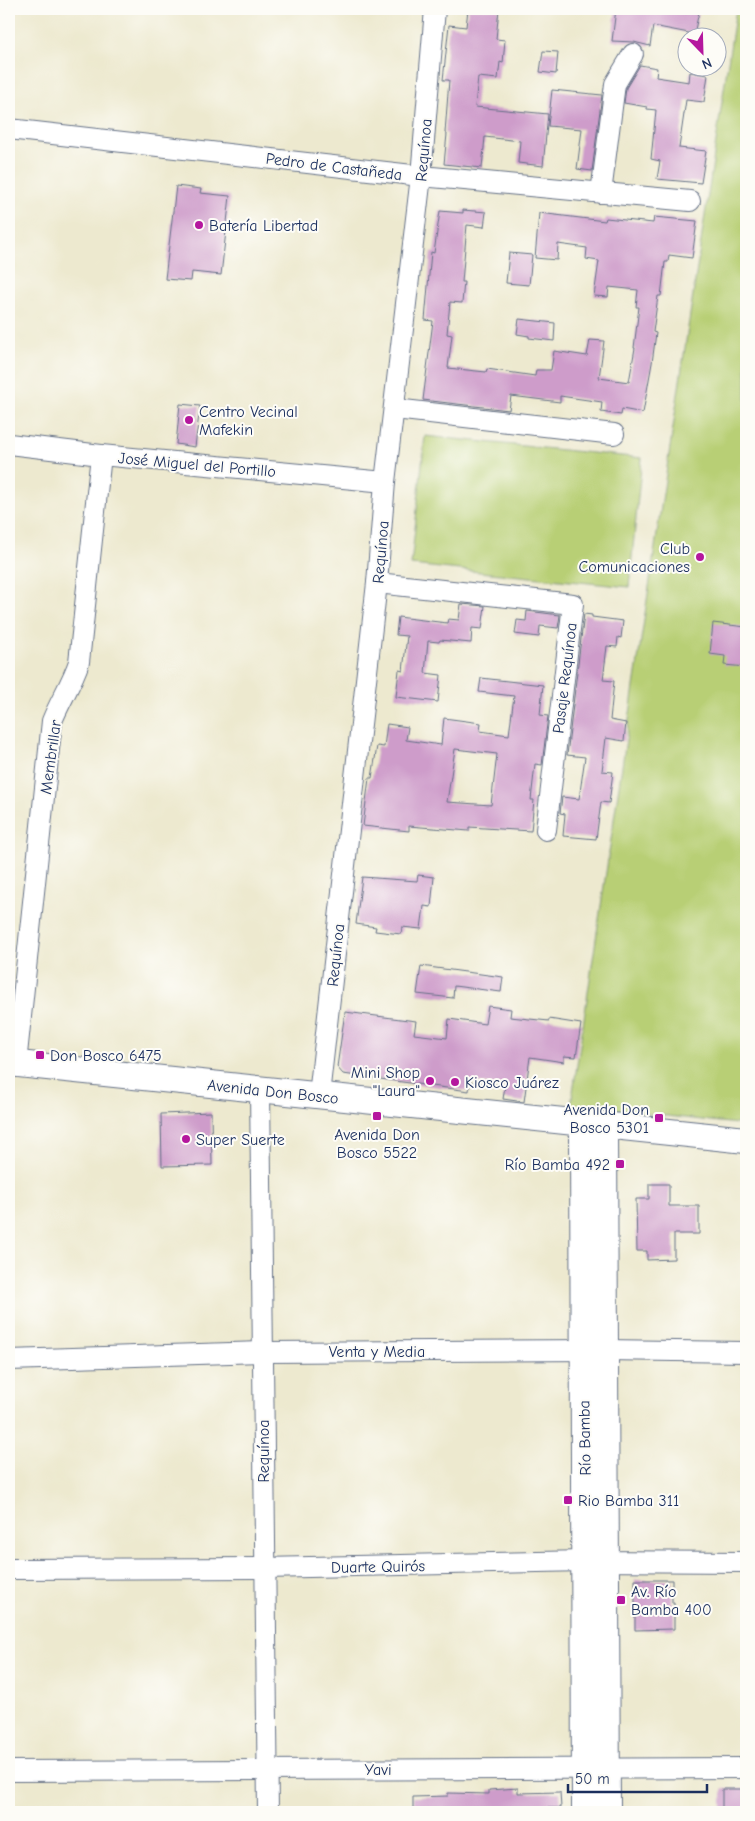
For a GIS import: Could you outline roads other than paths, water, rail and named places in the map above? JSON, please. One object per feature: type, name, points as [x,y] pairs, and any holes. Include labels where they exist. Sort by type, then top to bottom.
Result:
[{"type":"main road","name":"Avenida Don Bosco","points":[[12,1064],[746,1140]]},
{"type":"main road","name":"Río Bamba","points":[[593,1124],[596,1768],[607,1812]]},
{"type":"main road","name":"Río Bamba","points":[[585,1812],[596,1768]]},
{"type":"street","name":"Requínoa","points":[[319,1095],[377,583],[385,482],[421,176],[435,9]]},
{"type":"street","points":[[601,193],[615,84],[633,54]]},
{"type":"street","name":"Pedro de Castañeda","points":[[9,129],[421,176],[690,200]]},
{"type":"street","points":[[395,409],[614,434]]},
{"type":"street","name":"José Miguel del Portillo","points":[[9,444],[101,455],[385,482]]},
{"type":"street","name":"Membrillar","points":[[12,1064],[52,721],[79,662],[101,455]]},
{"type":"street","name":"Pasaje Requínoa","points":[[377,583],[574,604],[546,830]]},
{"type":"street","name":"Requínoa","points":[[260,1089],[268,1812]]},
{"type":"street","name":"Venta y Media","points":[[9,1360],[263,1352],[593,1350],[746,1352]]},
{"type":"street","name":"Duarte Quirós","points":[[9,1569],[264,1568],[595,1561],[746,1562]]},
{"type":"street","name":"Yavi","points":[[9,1771],[746,1768]]},
{"type":"place","name":"Batería Libertad","points":[[199,225]]},
{"type":"place","name":"Centro Vecinal Mafekin","points":[[189,420]]},
{"type":"place","name":"Club Comunicaciones","points":[[700,557]]},
{"type":"place","name":"Don Bosco 6475","points":[[40,1055]]},
{"type":"place","name":"Mini Shop \"Laura\"","points":[[430,1081]]},
{"type":"place","name":"Kiosco Juárez","points":[[455,1082]]},
{"type":"place","name":"Avenida Don Bosco 5522","points":[[377,1116]]},
{"type":"place","name":"Avenida Don Bosco 5301","points":[[659,1118]]},
{"type":"place","name":"Super Suerte","points":[[186,1139]]},
{"type":"place","name":"Río Bamba 492","points":[[620,1164]]},
{"type":"place","name":"Rio Bamba 311","points":[[568,1500]]},
{"type":"place","name":"Av. Río Bamba 400","points":[[621,1600]]}]
